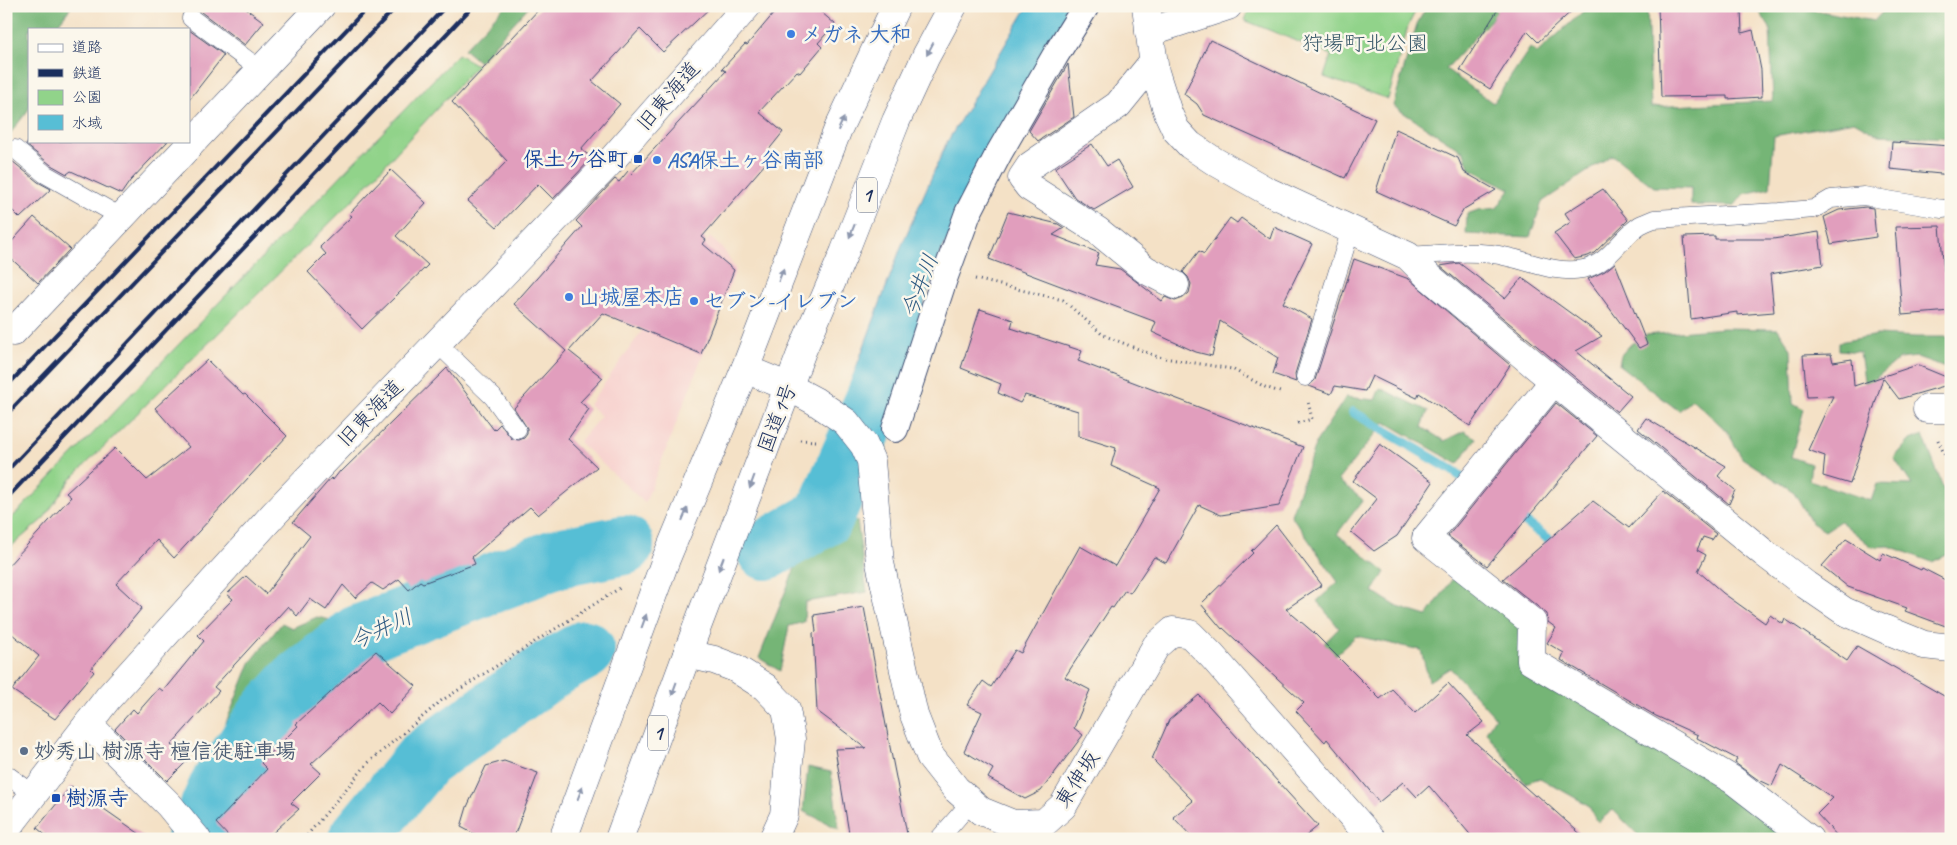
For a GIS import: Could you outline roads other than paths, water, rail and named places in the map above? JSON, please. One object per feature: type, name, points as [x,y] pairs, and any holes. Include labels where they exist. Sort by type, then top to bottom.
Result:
[{"type":"main road","points":[[190,135],[261,70],[321,6]]},
{"type":"main road","name":"旧東海道","points":[[6,830],[108,698],[274,514],[609,163],[746,6]]},
{"type":"main road","points":[[563,839],[666,559],[745,370],[838,129],[896,6]]},
{"type":"main road","name":"国道1号","points":[[620,839],[697,627],[802,351],[844,253],[896,121],[926,56],[953,6]]},
{"type":"main road","points":[[1228,6],[1148,19],[1153,62],[1168,113],[1176,130],[1190,145],[1267,191],[1408,256],[1428,276],[1764,553],[1836,605],[1924,645],[1951,648]]},
{"type":"main road","points":[[1153,62],[1118,105],[1030,166],[1022,178],[1029,187],[1098,231],[1146,270],[1174,285]]},
{"type":"main road","points":[[13,332],[121,217],[178,146]]},
{"type":"main road","points":[[745,370],[789,387]]},
{"type":"main road","points":[[1554,380],[1426,538],[1532,622],[1531,661],[1733,780],[1809,839]]},
{"type":"main road","name":"東伸坂","points":[[789,387],[815,401],[846,422],[864,445],[871,461],[880,563],[914,716],[930,756],[956,789],[981,811],[1013,824],[1044,823],[1063,806],[1156,646],[1172,631],[1190,634],[1212,656],[1372,839]]},
{"type":"main road","points":[[687,654],[714,660],[735,668],[765,687],[786,709],[791,739],[784,815],[773,839]]},
{"type":"main road","points":[[88,724],[170,805],[197,839]]},
{"type":"street","points":[[895,429],[947,270],[968,213],[999,153],[1086,6]]},
{"type":"lane","points":[[191,18],[261,70]]},
{"type":"lane","points":[[15,149],[44,174],[121,217]]},
{"type":"lane","points":[[1408,256],[1451,252],[1493,254],[1515,258],[1552,269],[1582,269],[1602,262],[1639,226],[1654,219],[1797,211],[1814,209],[1830,199],[1864,196],[1942,209],[1951,208]]},
{"type":"lane","points":[[1305,377],[1351,230]]},
{"type":"lane","points":[[437,343],[493,397],[517,430]]},
{"type":"lane","points":[[6,774],[33,794]]},
{"type":"lane","points":[[939,839],[971,802]]},
{"type":"water","points":[[1028,6],[1071,6],[942,250],[884,417],[850,384],[901,247],[946,144]]},
{"type":"waterway","name":"今井川","points":[[766,550],[824,517],[891,363],[904,328]]},
{"type":"waterway","points":[[1353,412],[1452,470],[1470,483]]},
{"type":"waterway","points":[[1515,515],[1560,547]]},
{"type":"waterway","name":"今井川","points":[[196,839],[219,786],[268,714],[296,683],[358,635],[558,558],[624,545]]},
{"type":"waterway","name":"今井川","points":[[358,839],[424,759],[551,669],[585,650]]},
{"type":"railway","points":[[6,387],[369,6]]},
{"type":"railway","points":[[6,415],[397,6]]},
{"type":"railway","points":[[6,472],[446,6]]},
{"type":"railway","points":[[6,499],[473,6]]},
{"type":"place","name":"メガネ 大和","points":[[791,34]]},
{"type":"place","name":"保土ケ谷町","points":[[638,159]]},
{"type":"place","name":"ASA保土ヶ谷南部","points":[[657,160]]},
{"type":"place","name":"山城屋本店","points":[[569,297]]},
{"type":"place","name":"セブン-イレブン","points":[[694,301]]},
{"type":"place","name":"妙秀山 樹源寺 檀信徒駐車場","points":[[24,751]]},
{"type":"place","name":"樹源寺","points":[[56,798]]},
{"type":"park label","name":"狩場町北公園","points":[[1365,43]]}]
